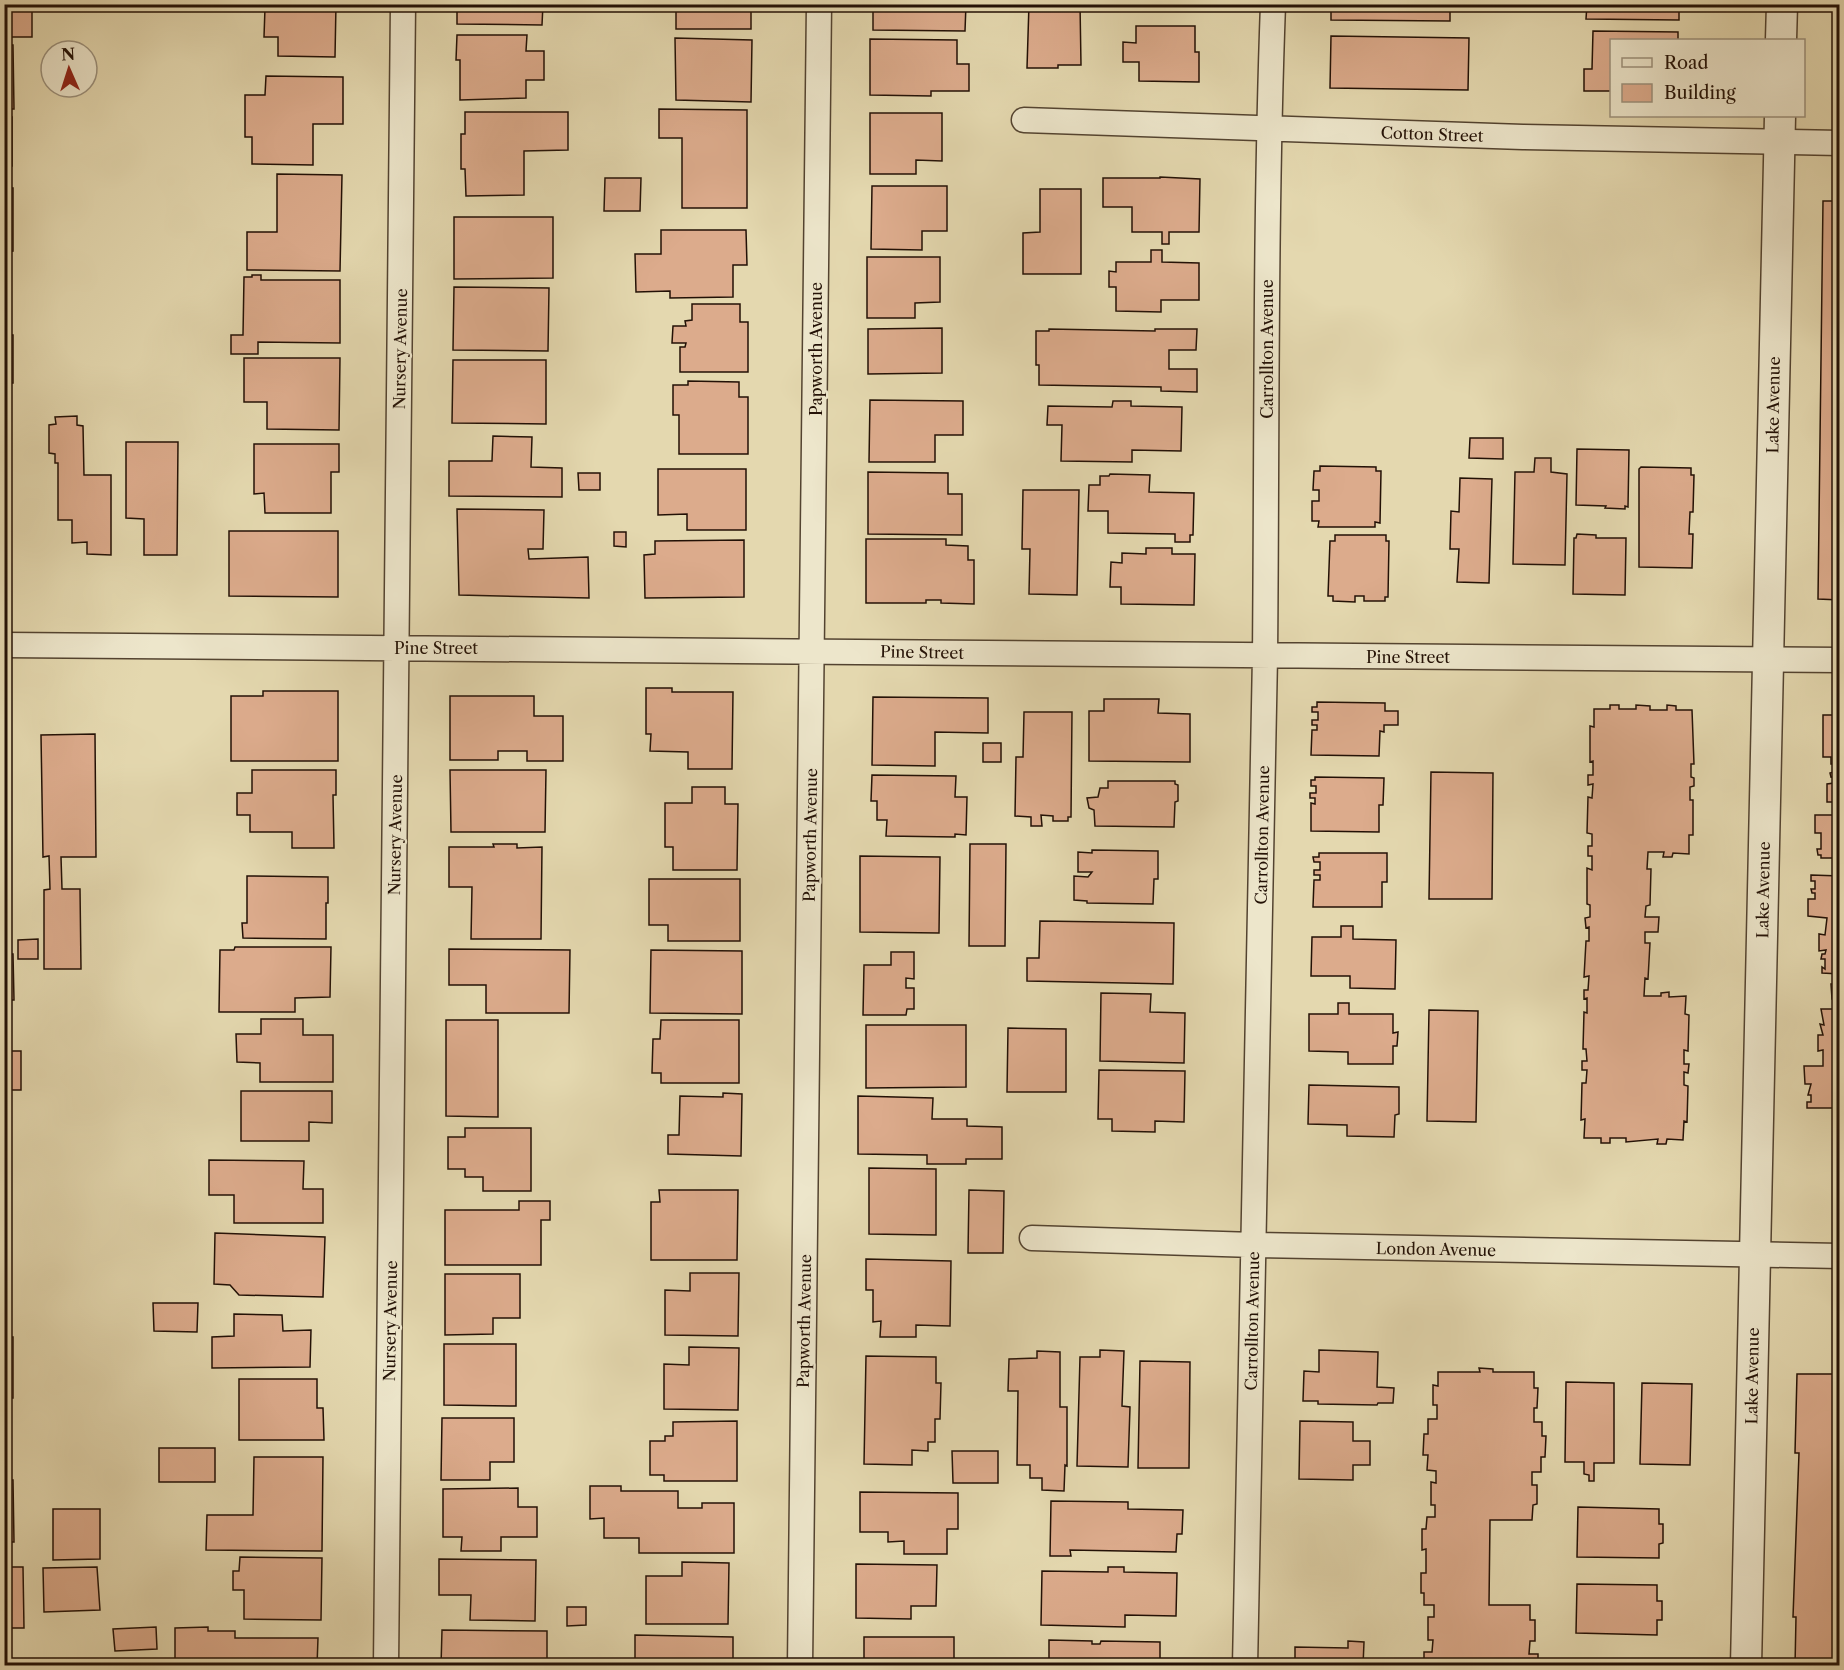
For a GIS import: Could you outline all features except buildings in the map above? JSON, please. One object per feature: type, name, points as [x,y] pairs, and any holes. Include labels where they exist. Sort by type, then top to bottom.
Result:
[{"type":"street","name":"Nursery Avenue","points":[[386,1665],[403,4]]},
{"type":"street","name":"Papworth Avenue","points":[[800,1665],[819,4]]},
{"type":"street","name":"Carrollton Avenue","points":[[1245,1665],[1265,656],[1269,127],[1273,4]]},
{"type":"street","points":[[1781,39],[1782,4]]},
{"type":"street","name":"Cotton Street","points":[[1024,120],[1523,137],[1779,129],[1839,143]]},
{"type":"street","name":"Lake Avenue","points":[[1746,1665],[1779,129]]},
{"type":"street","name":"Pine Street","points":[[4,645],[1839,660]]},
{"type":"street","name":"London Avenue","points":[[1032,1238],[1839,1257]]}]
